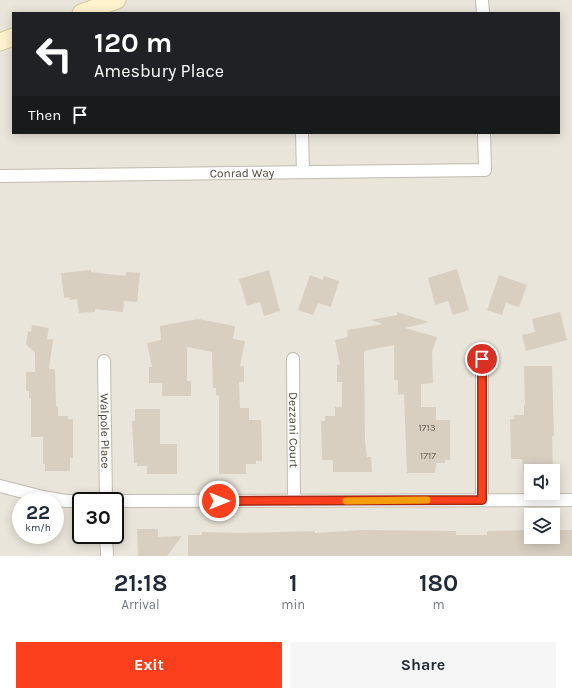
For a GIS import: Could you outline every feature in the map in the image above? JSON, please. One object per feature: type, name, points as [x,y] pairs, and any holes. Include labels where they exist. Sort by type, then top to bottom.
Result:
[{"type":"main road","points":[[84,12],[117,0]]},
{"type":"main road","points":[[0,42],[12,37]]},
{"type":"street","points":[[482,0],[483,12]]},
{"type":"street","points":[[302,134],[303,172]]},
{"type":"street","name":"Conrad Way","points":[[0,176],[484,170],[484,134]]},
{"type":"street","name":"Dezzani Court","points":[[293,359],[294,501]]},
{"type":"street","points":[[482,359],[482,500]]},
{"type":"street","name":"Walpole Place","points":[[104,361],[106,492]]},
{"type":"street","points":[[0,486],[43,498],[72,501]]},
{"type":"street","points":[[124,501],[572,500]]},
{"type":"street","points":[[106,544],[107,556]]},
{"type":"shaded area","points":[[0,0],[572,0],[572,556],[0,556]]},
{"type":"building","points":[[457,269],[469,310],[453,315],[448,301],[435,305],[428,278]]},
{"type":"building","points":[[91,270],[91,272],[126,276],[126,272],[140,273],[137,302],[124,301],[123,312],[95,309],[95,312],[79,313],[77,299],[70,300],[69,297],[64,298],[61,273]]},
{"type":"building","points":[[269,270],[280,311],[264,316],[260,302],[247,306],[239,279]]},
{"type":"building","points":[[310,275],[323,280],[324,276],[339,281],[331,307],[318,303],[313,315],[298,310]]},
{"type":"building","points":[[499,275],[527,285],[519,307],[506,303],[502,315],[487,310]]},
{"type":"building","points":[[397,312],[429,322],[405,328],[437,337],[432,352],[433,383],[421,384],[421,407],[436,407],[436,420],[450,420],[450,460],[445,460],[445,463],[436,463],[435,473],[407,473],[404,394],[398,395],[398,380],[394,380],[394,345],[364,351],[365,442],[367,457],[371,457],[372,472],[333,472],[333,460],[322,460],[321,421],[325,421],[325,416],[335,416],[335,407],[342,407],[342,382],[337,382],[337,365],[340,365],[335,340],[348,337],[347,330],[383,324],[370,320],[397,315]]},
{"type":"building","points":[[560,312],[567,340],[526,351],[522,335],[535,332],[532,319]]},
{"type":"building","points":[[198,319],[235,326],[233,339],[245,341],[240,366],[244,366],[244,382],[239,382],[240,408],[249,408],[249,420],[261,420],[262,444],[262,461],[256,461],[256,464],[246,464],[246,474],[219,474],[219,395],[216,395],[216,388],[213,388],[212,352],[187,347],[187,381],[191,381],[191,396],[162,396],[162,383],[149,383],[149,367],[152,367],[147,343],[161,340],[160,326]]},
{"type":"building","points":[[32,325],[49,328],[47,339],[53,339],[49,369],[55,369],[56,406],[58,406],[58,416],[68,416],[68,419],[73,419],[73,458],[70,458],[70,471],[45,471],[45,464],[43,464],[43,437],[31,437],[31,398],[29,398],[29,391],[26,391],[26,372],[35,372],[35,353],[26,344],[28,331],[31,332]]},
{"type":"building","points":[[524,366],[552,366],[554,436],[552,436],[553,464],[524,464],[523,471],[522,459],[511,459],[510,419],[514,419],[514,415],[524,415]]},
{"type":"building","points":[[135,409],[160,409],[160,444],[177,444],[177,474],[147,474],[147,466],[137,466],[137,463],[134,463],[132,421],[135,421]]},
{"type":"building","points":[[137,529],[158,529],[158,537],[182,536],[167,556],[138,556]]},
{"type":"building","points":[[362,530],[456,531],[456,535],[487,535],[487,531],[524,530],[524,544],[560,544],[560,530],[572,530],[572,556],[188,556],[188,535],[202,535],[202,532],[240,533],[315,531],[315,533]]},
{"type":"slow traffic","points":[[346,501],[427,500]]},
{"type":"route","points":[[219,501],[482,500],[482,359]]}]
